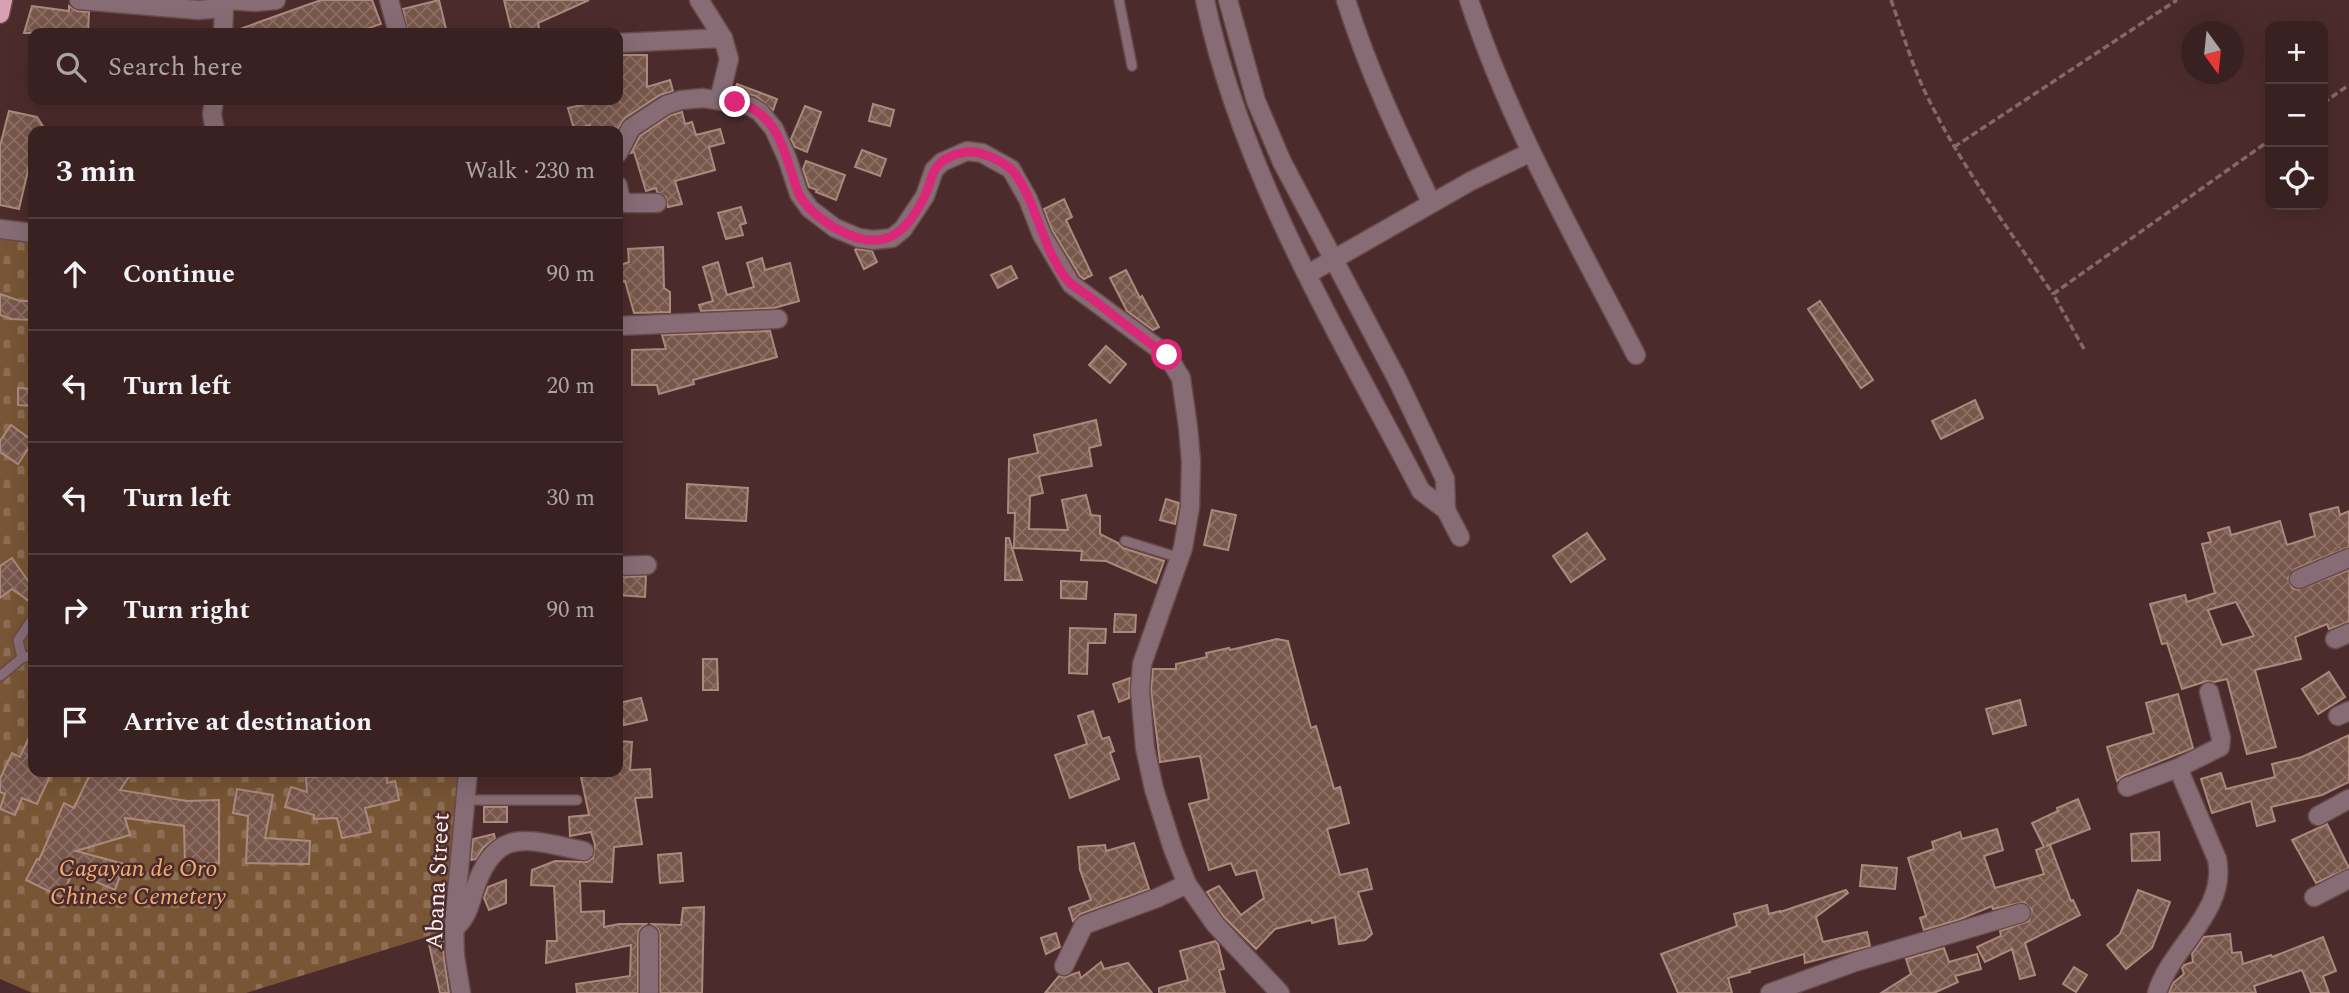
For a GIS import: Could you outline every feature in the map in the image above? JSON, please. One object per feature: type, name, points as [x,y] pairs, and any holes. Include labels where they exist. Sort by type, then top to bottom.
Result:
[{"type":"main road","points":[[0,14],[3,0]]},
{"type":"street","points":[[79,0],[198,10],[226,2],[276,0]]},
{"type":"street","points":[[389,0],[397,28]]},
{"type":"street","points":[[699,0],[723,38],[729,59],[719,100]]},
{"type":"street","points":[[1205,0],[1213,38],[1236,113],[1258,169],[1308,274],[1421,491],[1446,510],[1461,537]]},
{"type":"street","points":[[1228,0],[1256,101],[1282,162],[1397,379],[1444,479],[1446,510]]},
{"type":"street","points":[[1346,0],[1376,85],[1431,202]]},
{"type":"street","points":[[1469,0],[1500,83],[1531,152],[1636,355]]},
{"type":"street","points":[[223,28],[226,2]]},
{"type":"street","points":[[623,43],[723,38]]},
{"type":"street","points":[[623,143],[631,128],[666,105],[681,100],[703,98],[750,106],[760,112],[774,129],[799,194],[810,209],[835,228],[859,238],[885,240],[908,224],[925,196],[934,170],[942,162],[967,151],[982,153],[1011,169],[1066,278],[1167,355],[1181,378],[1191,461],[1190,508],[1180,558],[1149,638],[1142,664],[1140,691],[1145,748],[1154,789],[1187,884],[1215,923],[1280,993]]},
{"type":"street","points":[[1236,113],[1256,101]]},
{"type":"street","points":[[213,105],[214,126]]},
{"type":"street","points":[[1308,274],[1431,202],[1531,152]]},
{"type":"street","points":[[623,200],[626,203],[657,203]]},
{"type":"street","points":[[0,229],[28,232]]},
{"type":"street","points":[[623,326],[778,319]]},
{"type":"street","points":[[2299,579],[2349,558]]},
{"type":"street","points":[[623,566],[647,565]]},
{"type":"street","points":[[2127,787],[2178,768],[2220,747],[2221,738],[2209,692]]},
{"type":"street","points":[[2157,993],[2172,963],[2205,914],[2217,889],[2220,872],[2178,768]]},
{"type":"street","name":"Abana Street","points":[[461,993],[454,929],[468,777]]},
{"type":"street","points":[[2318,816],[2349,799]]},
{"type":"street","points":[[454,929],[468,915],[480,875],[500,846],[535,842],[584,851]]},
{"type":"street","points":[[2314,897],[2349,879]]},
{"type":"street","points":[[1064,966],[1084,925],[1187,884]]},
{"type":"street","points":[[1770,993],[1855,962],[2021,913]]},
{"type":"street","points":[[649,935],[649,993]]},
{"type":"lane","points":[[1119,0],[1132,66]]},
{"type":"lane","points":[[1125,541],[1180,558]]},
{"type":"lane","points":[[22,658],[18,640],[28,625]]},
{"type":"lane","points":[[0,676],[22,658],[28,656]]},
{"type":"lane","points":[[466,800],[578,800]]},
{"type":"path","points":[[1891,0],[1927,96],[1954,147],[2053,294],[2084,349]]},
{"type":"path","points":[[1954,147],[2177,0]]},
{"type":"path","points":[[2328,100],[2349,85]]},
{"type":"path","points":[[2053,294],[2265,144]]},
{"type":"green space","name":"Cagayan de Oro Chinese Cemetery","points":[[0,237],[28,240],[28,777],[462,777],[446,931],[246,993],[32,993],[0,979]]},
{"type":"building","points":[[321,0],[372,0],[381,24],[369,28],[243,28]]},
{"type":"building","points":[[439,0],[446,28],[407,28],[403,9]]},
{"type":"building","points":[[504,0],[589,0],[538,23],[539,28],[511,28]]},
{"type":"building","points":[[32,6],[69,11],[69,6],[77,11],[89,12],[88,28],[28,28],[28,33],[24,33]]},
{"type":"building","points":[[623,55],[647,55],[647,87],[670,80],[673,91],[660,95],[625,118],[619,126],[573,126],[568,108],[582,105],[623,105]]},
{"type":"building","points":[[737,84],[777,99],[773,110],[756,96],[734,92]]},
{"type":"building","points":[[873,104],[894,110],[890,126],[869,121]]},
{"type":"building","points":[[805,106],[821,112],[807,152],[795,147],[791,139]]},
{"type":"building","points":[[9,111],[37,117],[43,126],[28,126],[28,170],[19,209],[0,205],[0,146]]},
{"type":"building","points":[[682,112],[685,124],[692,122],[696,135],[720,129],[724,143],[709,147],[715,170],[675,181],[682,204],[668,207],[666,197],[657,192],[656,188],[646,191],[634,152],[631,153],[640,136],[671,115]]},
{"type":"building","points":[[862,150],[886,159],[880,176],[855,167]]},
{"type":"building","points":[[806,161],[845,175],[836,200],[809,187],[803,169]]},
{"type":"building","points":[[1064,199],[1072,217],[1066,220],[1092,275],[1084,279],[1052,230],[1044,209]]},
{"type":"building","points":[[741,207],[746,223],[740,225],[743,235],[726,239],[718,213]]},
{"type":"building","points":[[663,247],[664,288],[670,292],[670,312],[634,313],[623,282],[623,264],[629,262],[628,249]]},
{"type":"building","points":[[856,249],[872,251],[877,262],[864,269]]},
{"type":"building","points":[[762,258],[765,270],[790,263],[799,301],[774,308],[701,311],[699,305],[713,301],[703,267],[718,262],[727,295],[754,287],[747,263]]},
{"type":"building","points":[[1011,266],[1017,278],[998,288],[991,275]]},
{"type":"building","points":[[1126,270],[1159,327],[1153,330],[1127,311],[1110,278]]},
{"type":"building","points":[[0,294],[28,301],[28,320],[0,315]]},
{"type":"building","points":[[1820,301],[1873,380],[1861,388],[1808,309]]},
{"type":"building","points":[[770,331],[777,357],[693,380],[694,384],[659,394],[657,385],[632,385],[632,350],[666,349],[662,335]]},
{"type":"building","points":[[1106,346],[1126,364],[1110,383],[1089,365]]},
{"type":"building","points":[[18,388],[28,389],[28,406],[18,405]]},
{"type":"building","points":[[1975,400],[1983,418],[1941,439],[1932,421]]},
{"type":"building","points":[[1096,420],[1101,445],[1089,448],[1092,466],[1039,476],[1043,493],[1030,496],[1029,529],[1068,530],[1062,500],[1086,495],[1091,515],[1100,516],[1100,534],[1123,548],[1164,561],[1156,583],[1106,561],[1081,560],[1082,551],[1014,548],[1015,513],[1008,513],[1009,459],[1038,453],[1034,435]]},
{"type":"building","points":[[11,425],[28,437],[28,449],[18,464],[0,452],[0,441]]},
{"type":"building","points":[[687,484],[748,488],[746,521],[686,518]]},
{"type":"building","points":[[1166,499],[1179,503],[1175,524],[1160,520]]},
{"type":"building","points":[[2338,507],[2340,515],[2349,511],[2349,547],[2295,569],[2288,578],[2292,588],[2298,590],[2349,570],[2349,622],[2329,629],[2327,624],[2295,637],[2301,659],[2255,670],[2276,747],[2247,754],[2227,679],[2207,681],[2182,689],[2167,643],[2162,644],[2150,604],[2185,595],[2187,602],[2215,593],[2202,544],[2211,542],[2208,533],[2229,527],[2231,535],[2280,521],[2287,545],[2315,536],[2310,514]],"holes":[[[2236,602],[2254,636],[2222,645],[2208,610]]]},
{"type":"building","points":[[1212,510],[1236,515],[1228,550],[1204,545]]},
{"type":"building","points":[[1587,533],[1605,559],[1571,582],[1553,556]]},
{"type":"building","points":[[1006,538],[1009,538],[1022,580],[1005,580]]},
{"type":"building","points":[[12,558],[28,581],[28,600],[12,589],[0,598],[0,566]]},
{"type":"building","points":[[646,576],[645,597],[623,595],[623,577]]},
{"type":"building","points":[[1061,581],[1087,582],[1086,599],[1061,598]]},
{"type":"building","points":[[1115,614],[1136,615],[1135,632],[1114,632]]},
{"type":"building","points":[[1070,628],[1106,629],[1105,643],[1088,643],[1087,674],[1069,673]]},
{"type":"building","points":[[1277,639],[1288,641],[1311,728],[1316,726],[1334,789],[1340,787],[1349,823],[1327,829],[1340,875],[1367,869],[1372,889],[1358,892],[1372,934],[1365,940],[1339,944],[1335,917],[1275,929],[1256,949],[1224,917],[1207,892],[1219,886],[1241,915],[1264,898],[1256,870],[1236,875],[1231,863],[1209,870],[1189,804],[1209,799],[1200,756],[1160,762],[1151,690],[1153,669],[1176,669],[1176,664],[1207,657],[1206,653]]},
{"type":"building","points":[[703,659],[717,659],[718,690],[703,690]]},
{"type":"building","points":[[2329,672],[2345,697],[2318,714],[2302,689]]},
{"type":"building","points":[[1130,678],[1129,698],[1119,702],[1113,684]]},
{"type":"building","points":[[2178,694],[2193,748],[2123,776],[2117,781],[2107,747],[2154,733],[2146,703]]},
{"type":"building","points":[[641,698],[647,720],[624,725],[623,702]]},
{"type":"building","points":[[2020,700],[2026,725],[1993,734],[1986,709]]},
{"type":"building","points":[[1093,711],[1102,739],[1109,737],[1114,751],[1110,753],[1119,779],[1070,798],[1055,755],[1087,744],[1078,716]]},
{"type":"building","points":[[2349,735],[2349,782],[2322,795],[2271,807],[2275,821],[2257,826],[2251,801],[2212,813],[2201,779],[2221,773],[2226,789],[2275,777],[2272,764],[2302,757]]},
{"type":"building","points":[[28,740],[28,777],[50,777],[37,804],[22,798],[15,815],[0,809],[5,794],[0,792],[0,779],[12,753],[20,757]]},
{"type":"building","points":[[623,741],[632,742],[630,770],[650,769],[652,797],[635,798],[642,844],[614,847],[612,882],[580,881],[581,912],[604,911],[604,927],[646,924],[638,935],[638,993],[577,993],[576,984],[630,976],[631,945],[546,963],[547,941],[557,941],[554,886],[531,885],[532,870],[555,861],[587,862],[593,858],[595,845],[591,832],[570,836],[569,817],[589,815],[581,777],[623,777]]},
{"type":"building","points":[[89,777],[129,777],[120,790],[187,801],[219,800],[219,863],[185,865],[184,826],[125,818],[130,835],[76,851],[124,864],[115,890],[73,872],[61,897],[26,880],[37,859],[39,860],[64,803],[74,808]]},
{"type":"building","points":[[306,777],[386,777],[387,783],[395,781],[399,800],[365,808],[371,832],[342,838],[337,818],[314,819],[314,815],[285,807],[291,787],[307,792]]},
{"type":"building","points":[[237,789],[273,795],[265,838],[310,841],[309,864],[246,863],[248,816],[233,813]]},
{"type":"building","points":[[2078,799],[2090,829],[2046,846],[2050,845],[2071,901],[2073,900],[2080,915],[2025,943],[2035,975],[2020,979],[2012,949],[1985,962],[1977,947],[2001,936],[2000,931],[2029,921],[2032,910],[2024,902],[1993,909],[1992,906],[1924,930],[1920,918],[1926,916],[1908,858],[1934,849],[1932,842],[1960,832],[1962,839],[1997,829],[2003,850],[1984,856],[1995,888],[2044,874],[2036,850],[2044,847],[2032,823]]},
{"type":"building","points":[[484,807],[507,807],[507,822],[484,822]]},
{"type":"building","points":[[2327,824],[2349,868],[2316,883],[2292,840]]},
{"type":"building","points":[[2159,832],[2160,860],[2132,861],[2131,834]]},
{"type":"building","points":[[494,834],[495,839],[483,848],[476,859],[471,860],[473,839]]},
{"type":"building","points":[[1134,843],[1149,889],[1080,914],[1073,921],[1069,908],[1091,900],[1080,870],[1078,847],[1105,845],[1106,851]]},
{"type":"building","points":[[681,853],[683,881],[660,883],[658,855]]},
{"type":"building","points":[[1862,865],[1897,868],[1895,889],[1860,886]]},
{"type":"building","points":[[506,880],[506,903],[489,910],[484,898],[488,887]]},
{"type":"building","points":[[1846,890],[1848,893],[1816,917],[1823,942],[1867,932],[1870,946],[1805,963],[1804,954],[1749,970],[1750,972],[1728,978],[1732,993],[1678,993],[1661,954],[1737,926],[1734,914],[1767,905],[1769,914],[1780,912]]},
{"type":"building","points":[[2138,890],[2170,902],[2152,948],[2126,969],[2107,945],[2120,934]]},
{"type":"building","points":[[704,907],[702,993],[660,993],[660,935],[652,924],[681,925],[683,908]]},
{"type":"building","points":[[1056,933],[1060,947],[1046,954],[1041,938]]},
{"type":"building","points":[[2230,934],[2232,953],[2241,952],[2243,964],[2271,955],[2272,957],[2323,937],[2336,971],[2323,976],[2329,993],[2311,993],[2302,970],[2254,986],[2256,993],[2169,993],[2173,983],[2184,974],[2184,965],[2193,962],[2192,954],[2204,937]]},
{"type":"building","points":[[443,941],[449,993],[440,993],[429,944]]},
{"type":"building","points":[[1215,941],[1224,969],[1219,970],[1225,993],[1159,993],[1159,988],[1188,980],[1180,951]]},
{"type":"building","points":[[1944,948],[1949,962],[1977,954],[1981,969],[1955,976],[1958,982],[1934,993],[1881,993],[1911,974],[1906,959]]},
{"type":"building","points":[[1101,962],[1104,969],[1128,963],[1152,993],[1045,993],[1059,976],[1065,977],[1079,972],[1081,978]]},
{"type":"building","points":[[2074,967],[2087,975],[2076,992],[2063,984]]},
{"type":"route","points":[[735,102],[760,112],[774,129],[799,194],[810,209],[835,228],[859,238],[885,240],[903,229],[925,196],[934,170],[942,162],[967,151],[982,153],[998,161],[1011,169],[1019,182],[1042,235],[1066,278],[1167,355]]}]
